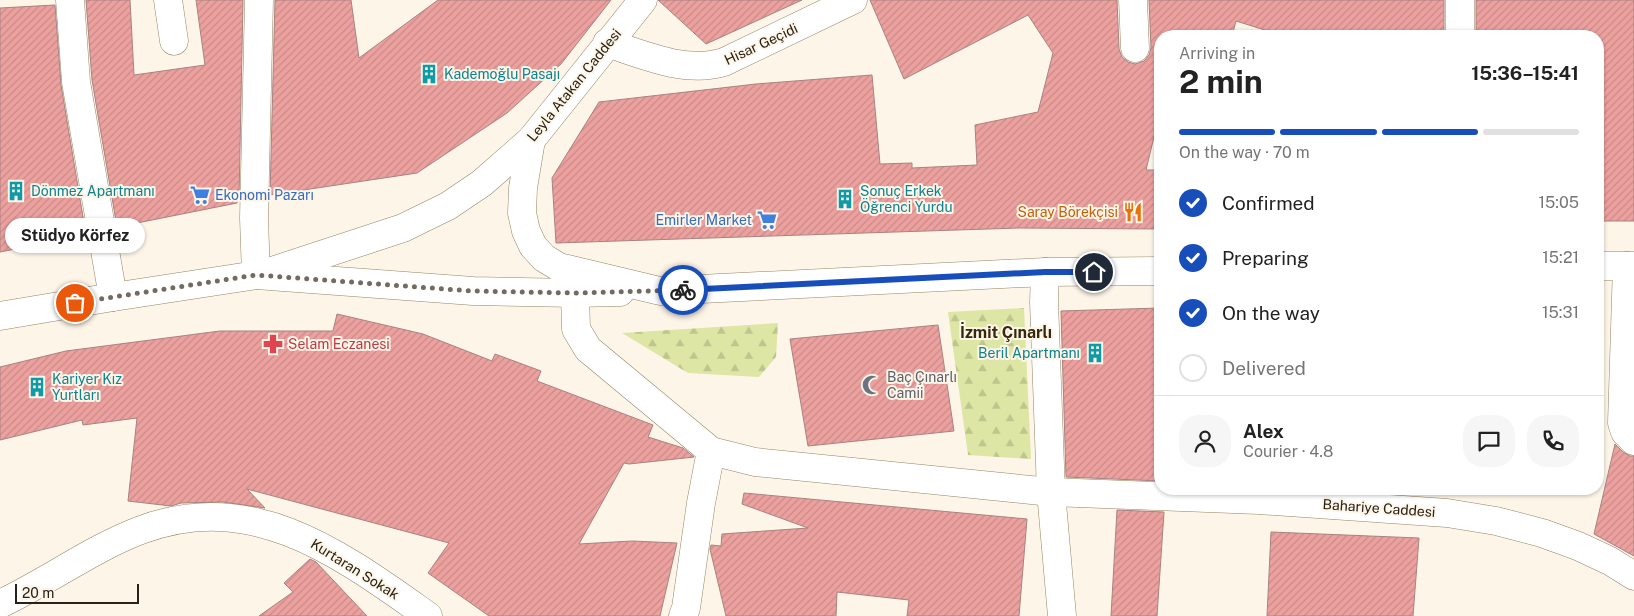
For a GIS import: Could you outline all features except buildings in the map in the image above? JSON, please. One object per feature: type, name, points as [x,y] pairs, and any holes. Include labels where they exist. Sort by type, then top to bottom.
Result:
[{"type":"street","points":[[70,0],[76,82],[113,297]]},
{"type":"street","points":[[168,0],[174,41]]},
{"type":"street","points":[[256,275],[254,218],[259,0]]},
{"type":"street","name":"Leyla Atakan Caddesi","points":[[256,275],[403,228],[448,206],[482,183],[531,140],[643,0]]},
{"type":"street","name":"Hisar Geçidi","points":[[607,43],[663,61],[685,65],[711,66],[724,62],[853,0]]},
{"type":"street","points":[[1133,0],[1135,48]]},
{"type":"street","points":[[1460,0],[1460,30]]},
{"type":"street","points":[[531,140],[522,213],[526,231],[533,246],[544,258],[559,267],[660,291]]},
{"type":"street","points":[[1604,266],[1630,266],[1622,423],[1625,432],[1634,441]]},
{"type":"street","points":[[0,316],[256,275],[472,291],[575,293],[660,291],[1045,272],[1154,271]]},
{"type":"street","points":[[1045,272],[1044,302],[1051,492],[1062,616]]},
{"type":"street","points":[[575,293],[576,329],[588,349],[711,451],[701,503],[686,608],[683,616]]},
{"type":"street","name":"Bahariye Caddesi","points":[[711,451],[755,462],[1051,492],[1154,493]]},
{"type":"street","name":"Bahariye Caddesi","points":[[1269,495],[1448,513],[1496,521],[1542,533],[1578,546],[1610,561],[1634,576]]},
{"type":"street","name":"Kurtaran Sokak","points":[[0,604],[102,548],[140,530],[179,519],[215,516],[256,521],[289,531],[315,543],[350,563],[428,616]]},
{"type":"green space","points":[[1024,308],[1031,459],[968,455],[948,312]]},
{"type":"green space","points":[[778,323],[776,357],[759,377],[688,373],[622,333]]},
{"type":"way so far","points":[[75,303],[256,275],[472,291],[575,293],[683,290]]},
{"type":"place","name":"Kademoğlu Pasajı","points":[[429,74]]},
{"type":"place","name":"Dönmez Apartmanı","points":[[16,191]]},
{"type":"place","name":"Ekonomi Pazarı","points":[[200,195]]},
{"type":"place","name":"Sonuç Erkek Öğrenci Yurdu","points":[[845,199]]},
{"type":"place","name":"Saray Börekçisi","points":[[1133,212]]},
{"type":"place","name":"Emirler Market","points":[[767,220]]},
{"type":"place","name":"Stüdyo Körfez","points":[[75,303]]},
{"type":"place","name":"Selam Eczanesi","points":[[273,344]]},
{"type":"place","name":"Beril Apartmanı","points":[[1095,353]]},
{"type":"place","name":"Baç Çınarlı Camii","points":[[872,385]]},
{"type":"place","name":"Kariyer Kız Yurtları","points":[[37,387]]},
{"type":"district","name":"İzmit Çınarlı","points":[[1006,332]]},
{"type":"route","points":[[683,290],[1045,272],[1094,272]]}]
